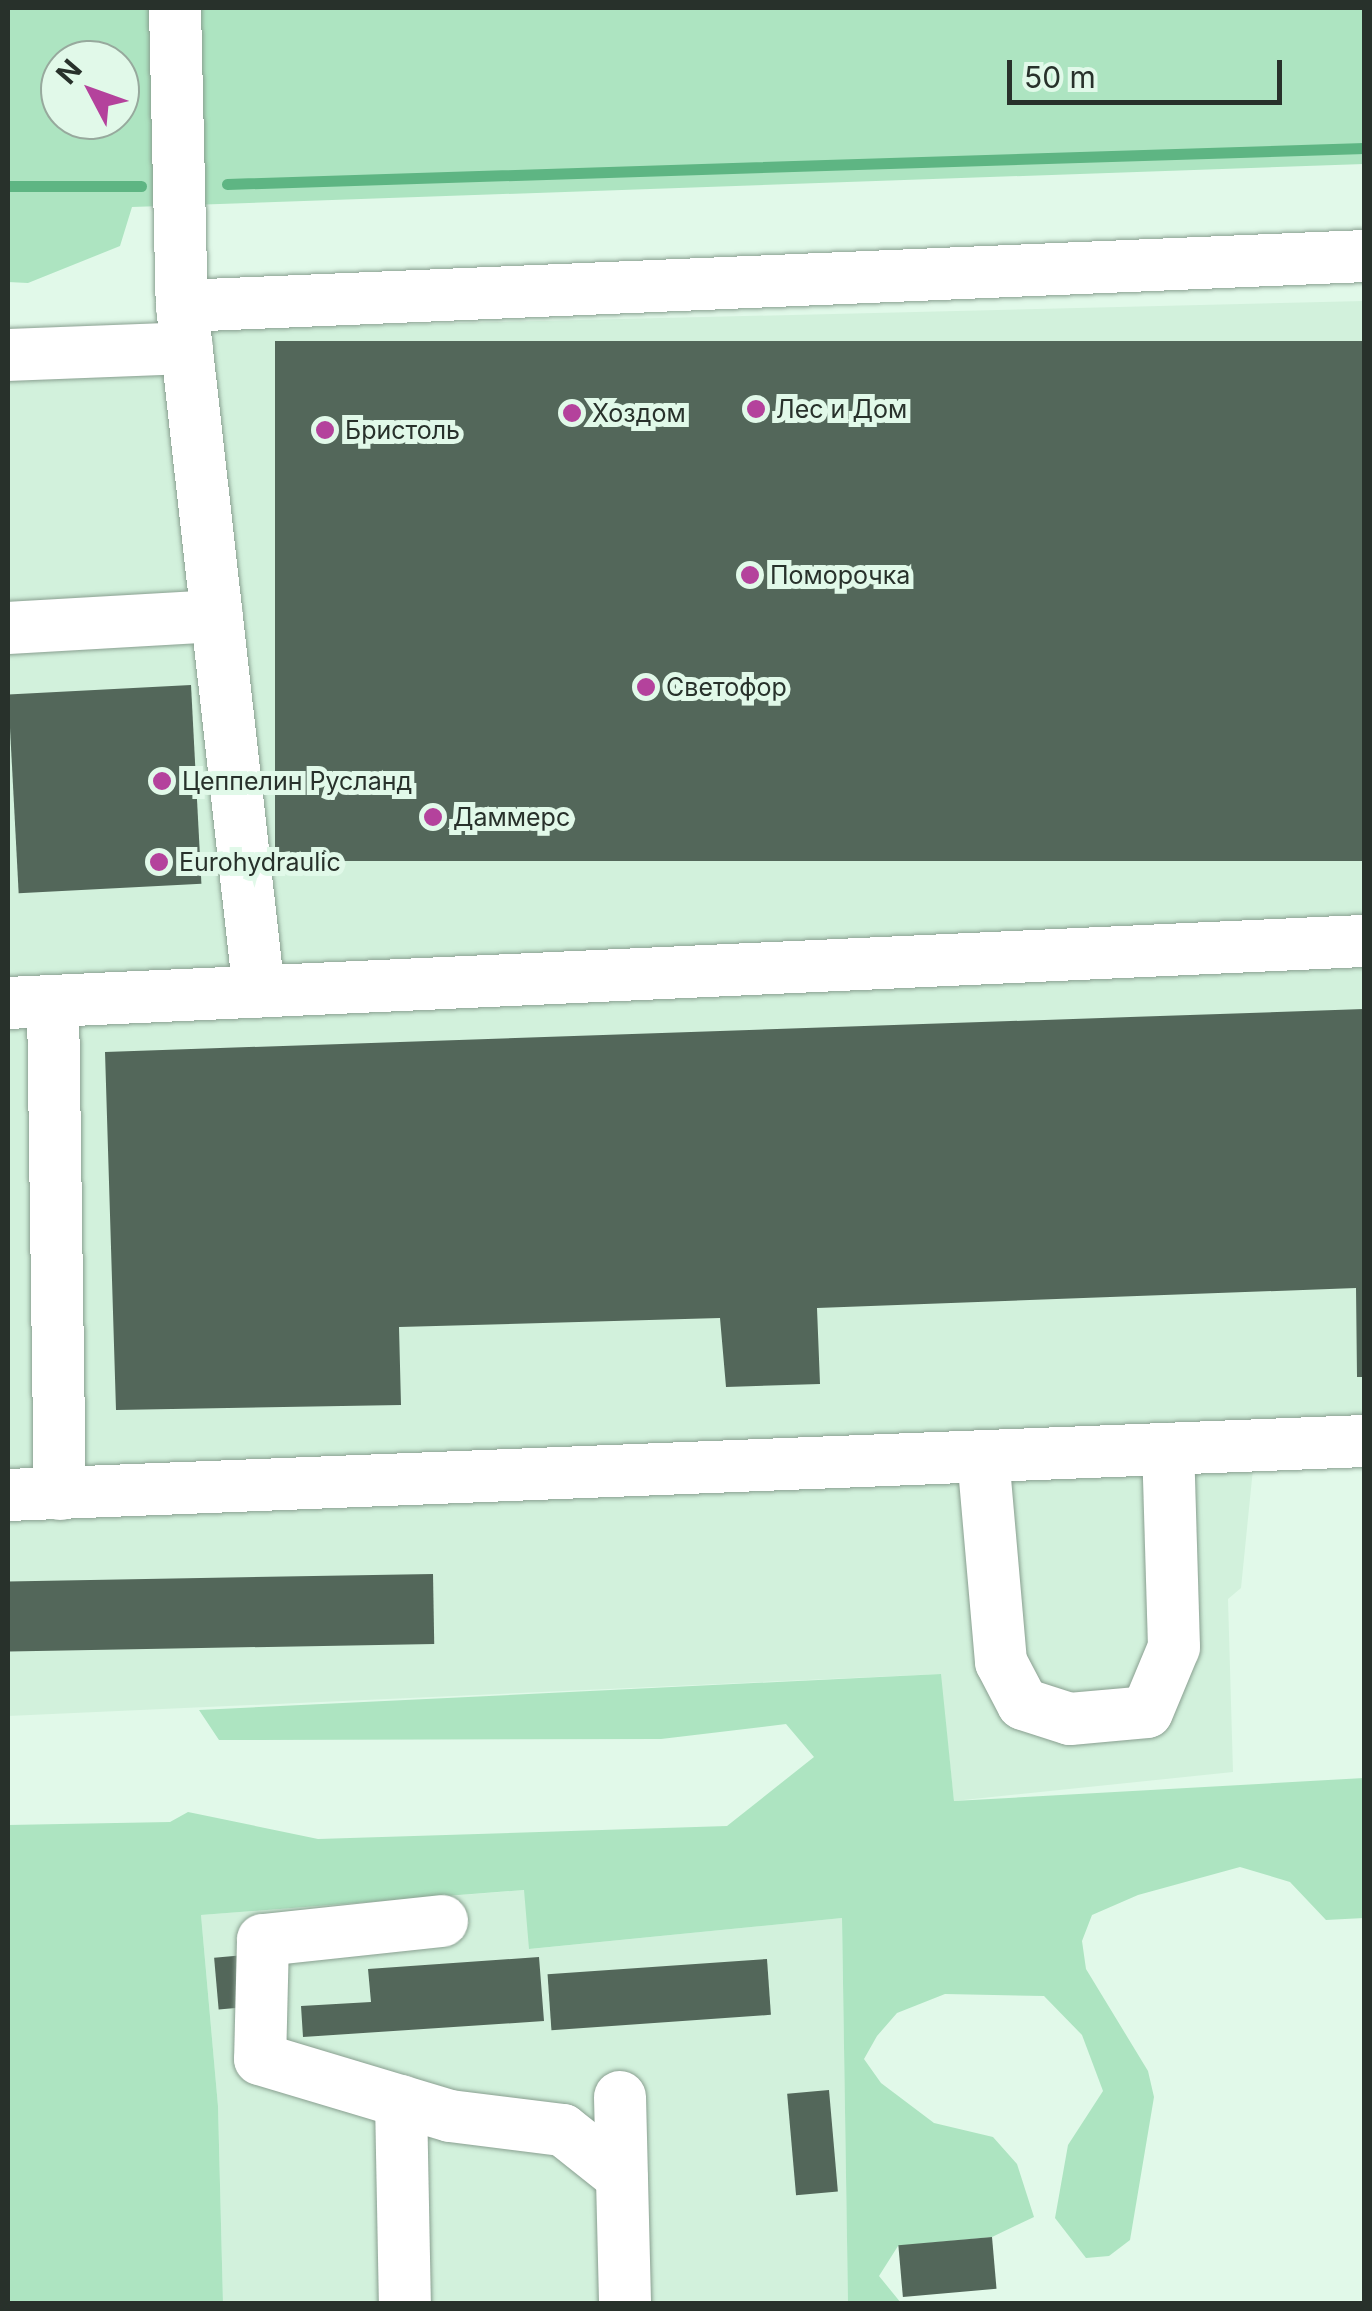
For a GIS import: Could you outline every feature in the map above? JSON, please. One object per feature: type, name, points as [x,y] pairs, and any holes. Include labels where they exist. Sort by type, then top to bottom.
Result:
[{"type":"lane","points":[[175,8],[184,327],[260,992]]},
{"type":"lane","points":[[8,355],[184,327],[1364,256]]},
{"type":"lane","points":[[8,628],[217,616]]},
{"type":"lane","points":[[60,1494],[30,1002],[1364,941]]},
{"type":"lane","points":[[8,1495],[1364,1441]]},
{"type":"lane","points":[[984,1456],[1001,1662],[1023,1704],[1070,1719],[1147,1712],[1174,1647],[1168,1449]]},
{"type":"lane","points":[[442,1921],[263,1940],[260,2059],[450,2116],[564,2130],[622,2176]]},
{"type":"lane","points":[[620,2097],[625,2304]]},
{"type":"lane","points":[[401,2101],[405,2304]]},
{"type":"shaded area","points":[[1364,301],[1364,1464],[1254,1459],[1241,1588],[1228,1599],[1233,1772],[954,1801],[940,1674],[8,1716],[8,334]]},
{"type":"shaded area","points":[[525,1890],[530,1949],[842,1918],[848,2303],[223,2303],[218,2106],[201,1915]]},
{"type":"green space","points":[[8,8],[1364,8],[1364,164],[132,207],[120,246],[28,283],[8,282]]},
{"type":"green space","points":[[941,1674],[954,1801],[1364,1778],[1364,1918],[1326,1920],[1290,1882],[1240,1867],[1138,1895],[1092,1915],[1082,1941],[1086,1969],[1148,2071],[1154,2097],[1130,2240],[1109,2256],[1086,2258],[1055,2218],[1068,2145],[1103,2091],[1082,2035],[1044,1996],[945,1994],[897,2013],[877,2036],[864,2059],[881,2083],[934,2123],[993,2137],[1017,2164],[1034,2217],[992,2237],[898,2246],[879,2276],[901,2303],[848,2304],[842,1918],[529,1949],[524,1890],[201,1915],[218,2106],[223,2303],[8,2303],[8,1825],[170,1822],[188,1812],[318,1839],[727,1826],[814,1757],[786,1724],[661,1739],[219,1740],[199,1710]]},
{"type":"building","points":[[275,341],[1364,341],[1364,861],[275,861]]},
{"type":"building","points":[[191,685],[201,884],[19,893],[8,695]]},
{"type":"building","points":[[1364,1009],[1364,1377],[1357,1377],[1356,1288],[817,1308],[820,1384],[726,1387],[720,1318],[399,1327],[401,1405],[116,1410],[105,1052]]},
{"type":"building","points":[[433,1574],[434,1644],[9,1651],[8,1581]]},
{"type":"building","points":[[245,1955],[250,2007],[219,2010],[214,1958]]},
{"type":"building","points":[[539,1957],[544,2021],[303,2037],[301,2006],[371,2002],[368,1969]]},
{"type":"building","points":[[767,1959],[771,2015],[551,2030],[548,1974]]},
{"type":"building","points":[[829,2090],[838,2192],[796,2195],[787,2094]]},
{"type":"building","points":[[992,2237],[997,2289],[903,2297],[898,2245]]},
{"type":"waterway","points":[[227,184],[1364,148]]},
{"type":"waterway","points":[[8,186],[141,186]]},
{"type":"place","name":"Лес и Дом","points":[[756,409]]},
{"type":"place","name":"Хоздом","points":[[572,413]]},
{"type":"place","name":"Бристоль","points":[[325,430]]},
{"type":"place","name":"Поморочка","points":[[750,575]]},
{"type":"place","name":"Светофор","points":[[646,687]]},
{"type":"place","name":"Цеппелин Русланд","points":[[162,781]]},
{"type":"place","name":"Даммерс","points":[[433,817]]},
{"type":"place","name":"Eurohydraulic","points":[[159,862]]}]
